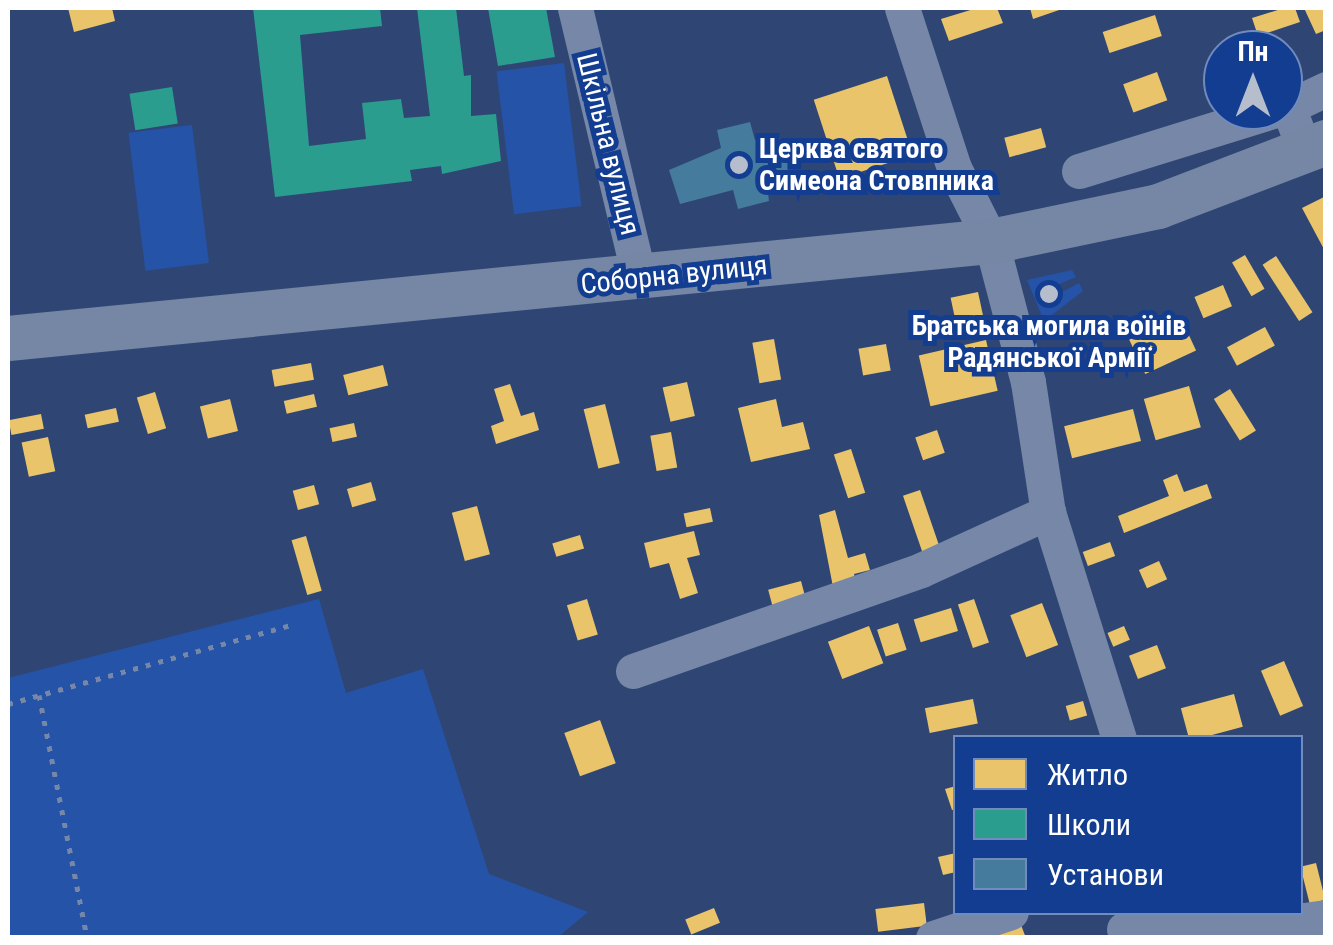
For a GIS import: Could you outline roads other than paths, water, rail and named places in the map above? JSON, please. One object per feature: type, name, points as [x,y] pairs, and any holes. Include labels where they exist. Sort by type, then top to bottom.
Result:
[{"type":"main road","name":"Соборна вулиця","points":[[8,338],[640,280],[991,241],[1158,206],[1315,146]]},
{"type":"street","name":"Шкільна вулиця","points":[[575,8],[640,280]]},
{"type":"street","points":[[902,8],[954,168],[991,241],[1028,382],[1048,512],[1117,735]]},
{"type":"street","points":[[1303,99],[1326,89]]},
{"type":"street","points":[[1079,171],[1211,130]]},
{"type":"street","points":[[632,671],[922,570],[1048,512]]},
{"type":"street","points":[[934,938],[1001,915]]},
{"type":"street","points":[[1124,926],[1244,928],[1326,918]]},
{"type":"place","name":"Церква святого Симеона Стовпника","points":[[739,165]]},
{"type":"place","name":"Братська могила воїнів Радянської Армії","points":[[1049,294]]}]
